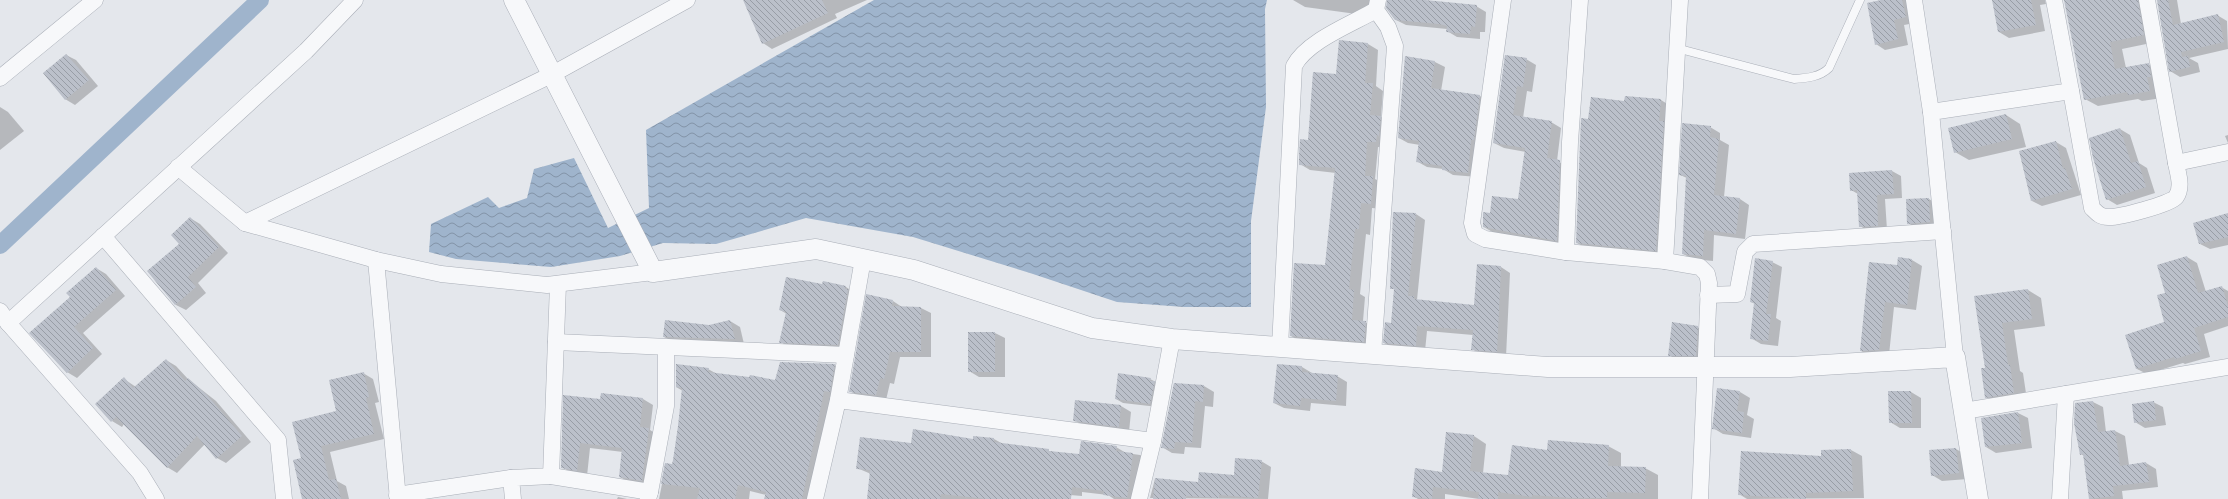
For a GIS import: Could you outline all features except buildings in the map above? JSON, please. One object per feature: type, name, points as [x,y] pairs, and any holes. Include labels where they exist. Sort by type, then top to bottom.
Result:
[{"type":"street","points":[[0,78],[95,0]]},
{"type":"street","points":[[156,499],[140,473],[4,317],[103,236],[306,51],[355,0]]},
{"type":"street","points":[[514,0],[653,272]]},
{"type":"street","points":[[245,224],[551,75],[687,0]]},
{"type":"street","points":[[1504,0],[1472,223],[1475,234],[1485,239],[1566,252],[1665,261],[1700,267],[1707,274],[1709,283],[1700,499]]},
{"type":"street","points":[[1566,252],[1570,142],[1580,0]]},
{"type":"street","points":[[1665,261],[1676,48],[1680,0]]},
{"type":"street","points":[[1914,0],[1931,112],[1955,357],[1978,499]]},
{"type":"street","points":[[2054,0],[2092,208],[2100,216],[2109,217],[2163,204],[2175,198],[2180,189],[2147,0]]},
{"type":"street","points":[[1280,347],[1294,66],[1300,56],[1311,47],[1377,5],[1388,27],[1395,46],[1373,354]]},
{"type":"street","points":[[1931,112],[2071,91]]},
{"type":"street","points":[[2176,163],[2228,152]]},
{"type":"street","points":[[178,167],[245,224],[376,260],[441,274],[547,285],[816,249],[914,270],[1092,328],[1172,339],[1548,367],[1790,367],[1955,357]]},
{"type":"street","points":[[1708,295],[1737,294],[1745,252],[1753,244],[1943,231]]},
{"type":"street","points":[[103,236],[278,440],[284,499]]},
{"type":"street","points":[[815,499],[838,400],[863,259]]},
{"type":"street","points":[[376,260],[397,497],[511,478],[551,476],[649,496],[666,406],[666,348]]},
{"type":"street","points":[[551,476],[558,284]]},
{"type":"street","points":[[1139,499],[1153,441],[1172,339]]},
{"type":"street","points":[[556,342],[846,355]]},
{"type":"street","points":[[1964,410],[2228,367]]},
{"type":"street","points":[[2060,499],[2066,394]]},
{"type":"street","points":[[838,400],[1153,441]]},
{"type":"street","points":[[511,478],[513,499]]},
{"type":"lane","points":[[1676,48],[1794,79],[1807,78],[1824,73],[1829,68],[1860,0]]},
{"type":"water","points":[[874,0],[1267,0],[1265,9],[1266,107],[1251,221],[1251,307],[1184,307],[1117,302],[1030,273],[913,237],[806,218],[716,244],[663,243],[620,256],[551,267],[456,259],[429,252],[431,224],[488,197],[499,208],[527,198],[534,169],[574,158],[608,228],[649,208],[646,130]]},
{"type":"waterway","points":[[0,245],[260,0]]}]
